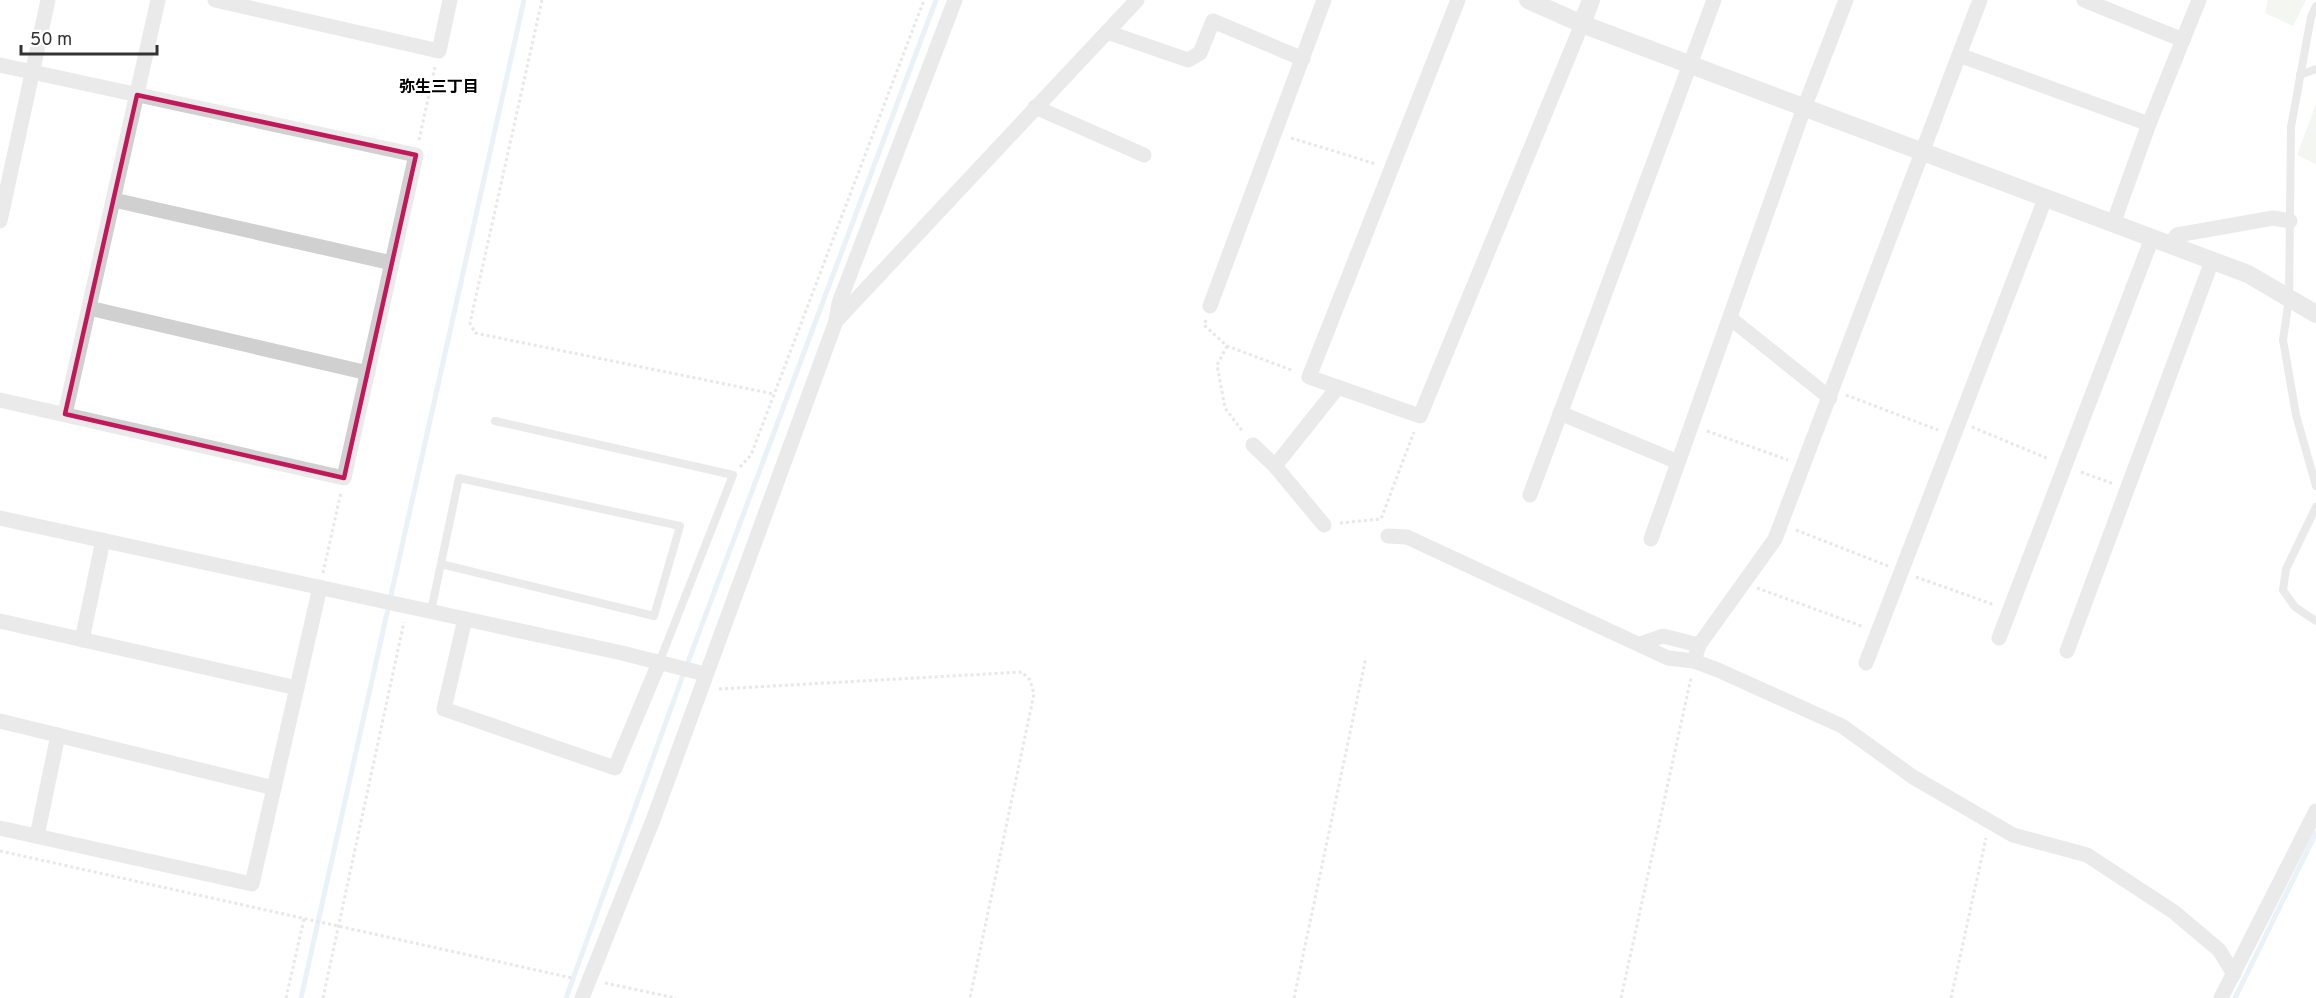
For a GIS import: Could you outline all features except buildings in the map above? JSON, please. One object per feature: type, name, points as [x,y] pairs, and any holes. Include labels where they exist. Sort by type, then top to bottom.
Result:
[{"type":"street","points":[[0,221],[48,0]]},
{"type":"street","points":[[65,414],[158,0]]},
{"type":"street","points":[[215,0],[439,51],[450,0]]},
{"type":"street","points":[[582,998],[652,820],[837,321],[839,303],[955,0]]},
{"type":"street","points":[[837,321],[1137,0]]},
{"type":"street","points":[[1210,306],[1324,0]]},
{"type":"street","points":[[1458,0],[1309,377],[1420,416],[1591,0]]},
{"type":"street","points":[[1528,0],[1582,24],[1690,62],[1804,108],[2248,274],[2316,314]]},
{"type":"street","points":[[1530,495],[1714,0]]},
{"type":"street","points":[[1651,539],[1804,108],[1846,0]]},
{"type":"street","points":[[1694,661],[1699,645],[1775,539],[1980,0]]},
{"type":"street","points":[[2084,0],[2183,40]]},
{"type":"street","points":[[2113,224],[2149,124],[2199,0]]},
{"type":"street","points":[[1107,32],[1188,60],[1200,53],[1213,21],[1303,59]]},
{"type":"street","points":[[1959,54],[2149,124]]},
{"type":"street","points":[[0,65],[416,155],[345,478],[0,399]]},
{"type":"street","points":[[1035,107],[1144,155]]},
{"type":"street","points":[[1866,663],[2045,199]]},
{"type":"street","points":[[114,200],[392,263]]},
{"type":"street","points":[[2169,245],[2177,235],[2273,218],[2290,221]]},
{"type":"street","points":[[2000,638],[2152,238]]},
{"type":"street","points":[[2067,651],[2212,261]]},
{"type":"street","points":[[90,308],[368,373]]},
{"type":"street","points":[[1730,318],[1831,394]]},
{"type":"street","points":[[1275,466],[1338,387]]},
{"type":"street","points":[[1560,413],[1678,462]]},
{"type":"street","points":[[1253,445],[1275,466],[1324,525]]},
{"type":"street","points":[[0,518],[659,663],[703,681]]},
{"type":"street","points":[[1388,536],[1407,537],[1431,547],[1668,658],[1694,661],[1842,726],[1913,777],[2013,835],[2087,855],[2137,885],[2174,912],[2219,950],[2234,974]]},
{"type":"street","points":[[82,640],[103,540]]},
{"type":"street","points":[[0,828],[252,884],[320,587]]},
{"type":"street","points":[[465,619],[444,709],[615,768],[659,663]]},
{"type":"street","points":[[0,621],[297,688]]},
{"type":"street","points":[[1640,644],[1663,636],[1699,645]]},
{"type":"street","points":[[0,721],[274,788]]},
{"type":"street","points":[[37,836],[58,735]]},
{"type":"street","points":[[2221,998],[2316,811]]},
{"type":"lane","points":[[2316,6],[2311,17],[2291,127],[2289,299],[2283,340],[2296,415],[2316,486]]},
{"type":"lane","points":[[2300,75],[2316,69]]},
{"type":"lane","points":[[495,421],[733,475],[659,663]]},
{"type":"lane","points":[[431,611],[459,478],[680,526],[654,616],[441,564]]},
{"type":"lane","points":[[2316,507],[2286,569],[2283,590],[2295,607],[2316,621]]},
{"type":"path","points":[[542,0],[470,322],[476,333],[774,394]]},
{"type":"path","points":[[733,475],[751,454],[924,0]]},
{"type":"path","points":[[416,155],[439,51]]},
{"type":"path","points":[[1275,133],[1391,169]]},
{"type":"path","points":[[1210,306],[1204,325],[1227,346],[1309,377]]},
{"type":"path","points":[[1227,346],[1217,365],[1225,408],[1253,445]]},
{"type":"path","points":[[1831,394],[1957,429],[2065,465],[2128,490]]},
{"type":"path","points":[[1324,525],[1381,519],[1420,416]]},
{"type":"path","points":[[1691,425],[1804,465]]},
{"type":"path","points":[[320,587],[345,478]]},
{"type":"path","points":[[1781,523],[1902,572],[2010,611]]},
{"type":"path","points":[[1744,584],[1878,632]]},
{"type":"path","points":[[323,998],[408,606]]},
{"type":"path","points":[[1294,998],[1366,657]]},
{"type":"path","points":[[1621,998],[1694,661]]},
{"type":"path","points":[[703,681],[1022,672],[1030,680],[1034,694],[970,998]]},
{"type":"path","points":[[1951,998],[1990,822]]},
{"type":"path","points":[[0,851],[562,977],[589,979],[676,998]]},
{"type":"path","points":[[286,998],[304,919]]},
{"type":"path","points":[[644,998],[645,991]]},
{"type":"highlighted area","points":[[137,95],[416,155],[344,478],[65,414]]},
{"type":"shaded area","points":[[2268,0],[2306,0],[2293,26],[2265,13]]},
{"type":"shaded area","points":[[2316,104],[2316,164],[2297,155]]},
{"type":"waterway","points":[[301,998],[524,0]]},
{"type":"waterway","points":[[566,998],[679,686],[936,0]]},
{"type":"waterway","points":[[2235,998],[2316,833]]},
{"type":"district","name":"弥生三丁目","points":[[439,86]]}]
